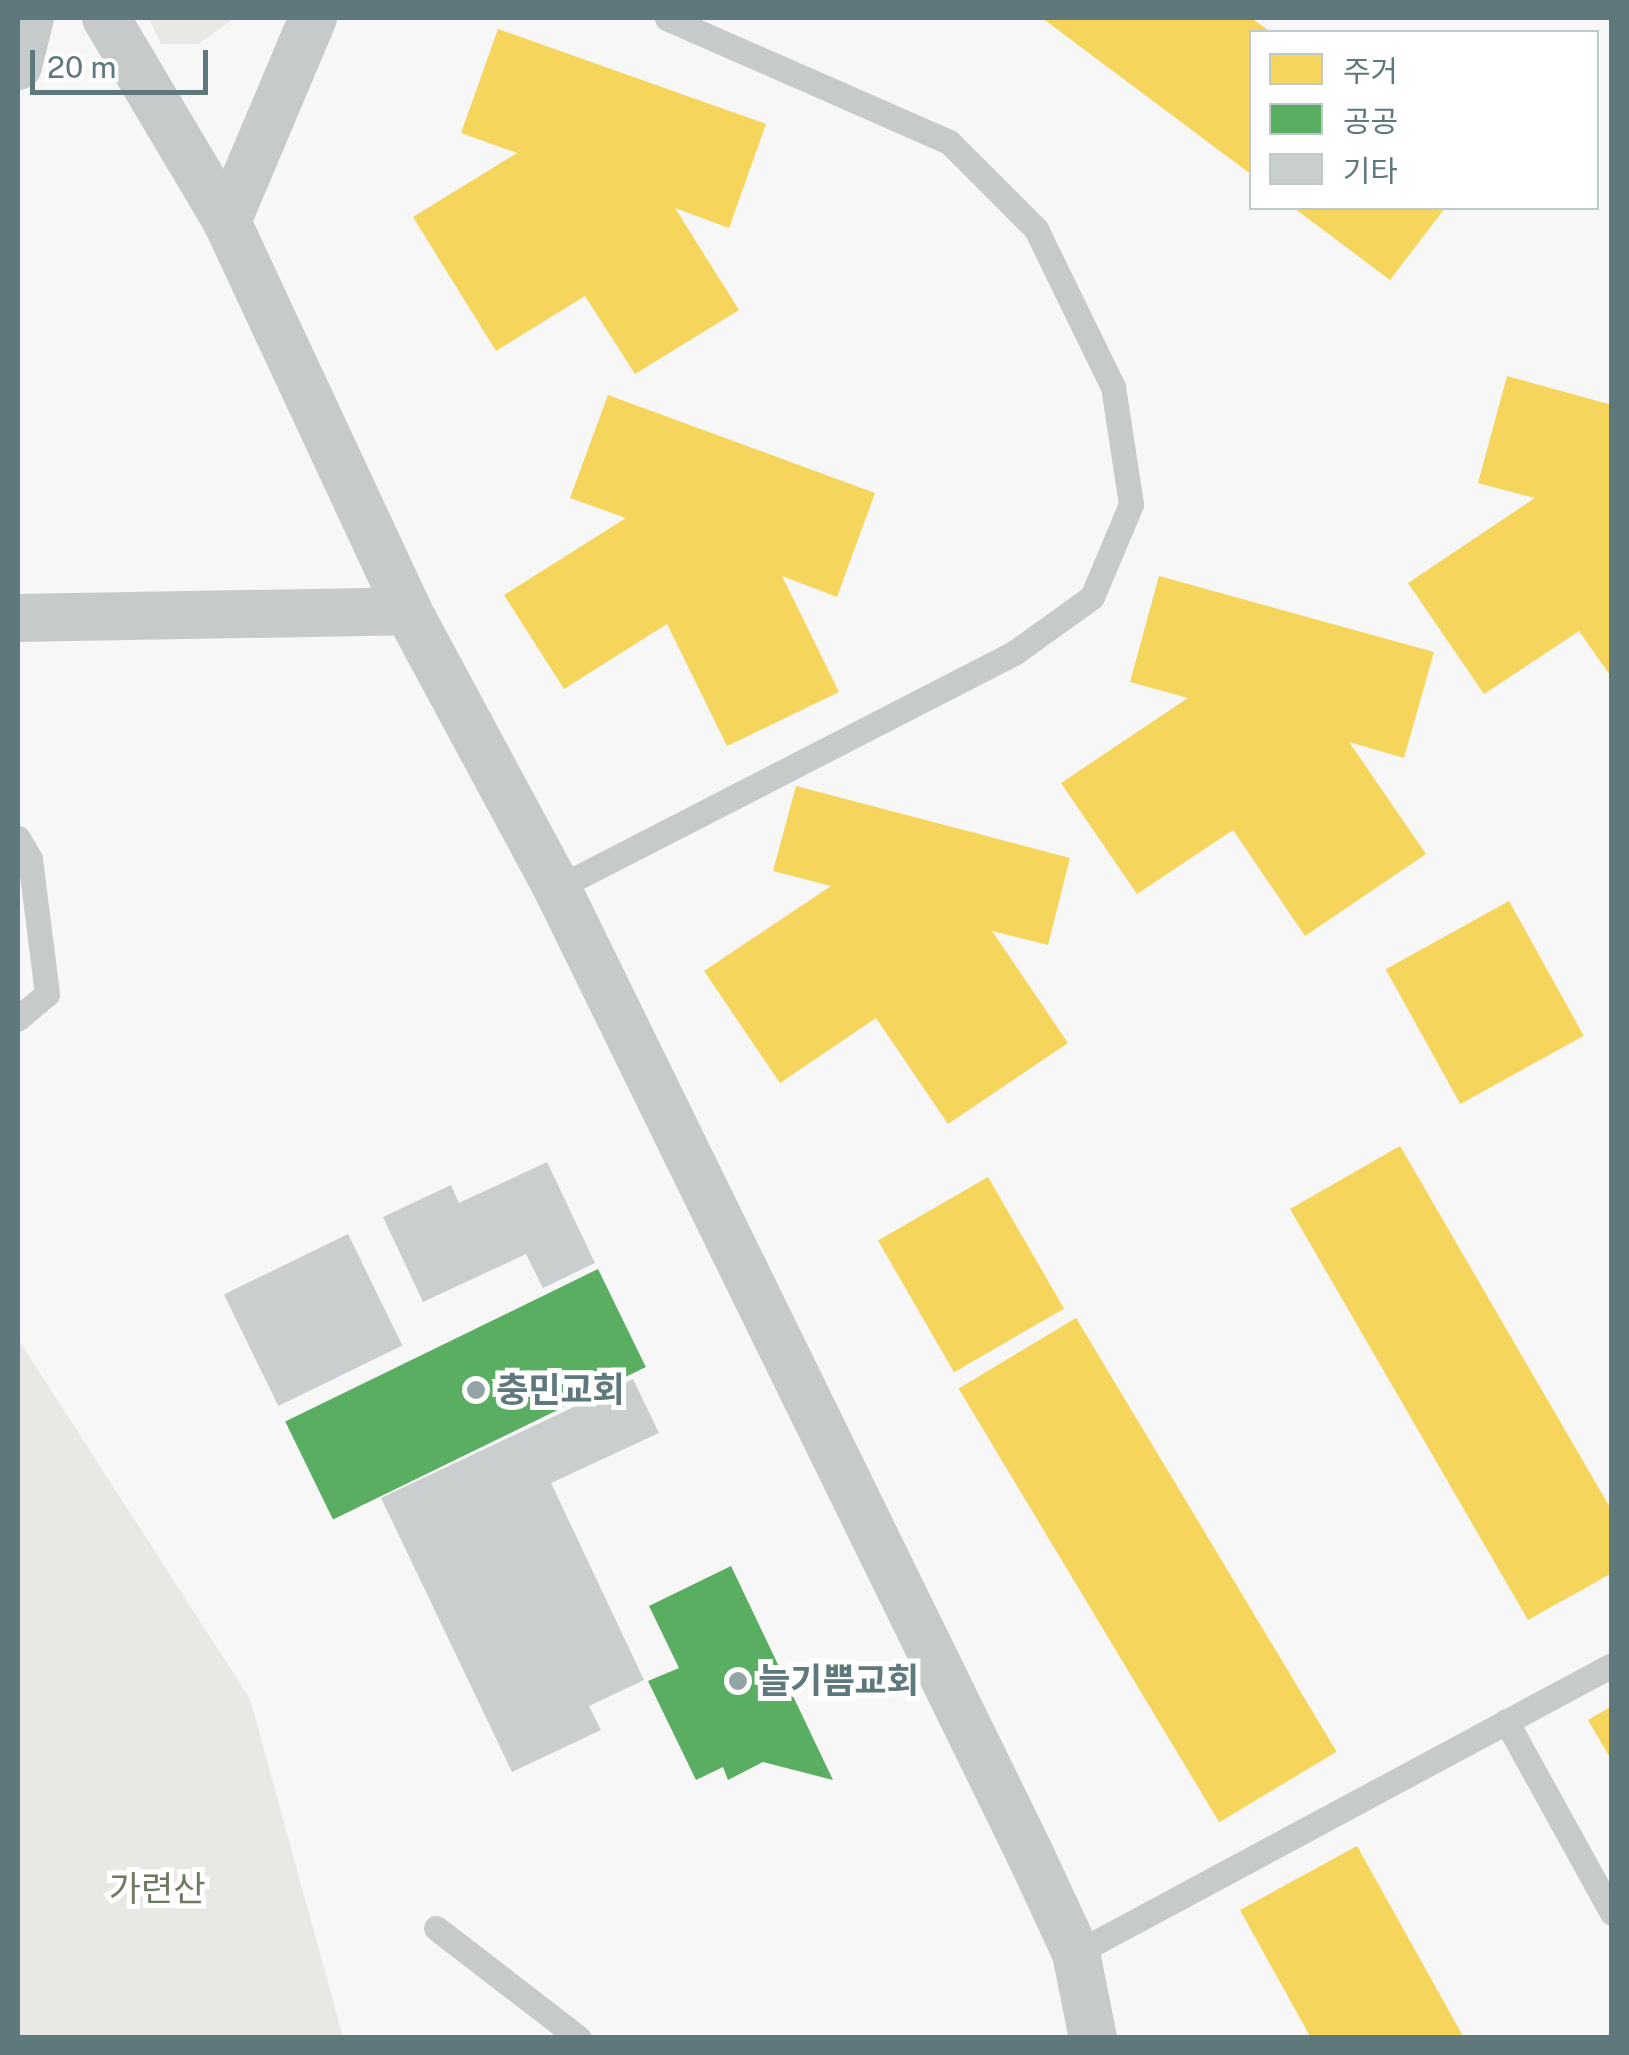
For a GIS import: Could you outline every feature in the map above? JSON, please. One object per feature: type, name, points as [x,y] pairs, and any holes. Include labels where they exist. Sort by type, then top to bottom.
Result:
[{"type":"street","points":[[18,66],[30,18]]},
{"type":"street","points":[[106,18],[227,222],[408,610],[557,888],[1076,1953],[1093,2038]]},
{"type":"street","points":[[227,222],[313,18]]},
{"type":"street","points":[[18,618],[408,610]]},
{"type":"lane","points":[[557,888],[1014,653],[1092,597],[1131,504],[1113,388],[1036,229],[949,142],[667,18]]},
{"type":"lane","points":[[18,838],[30,859],[47,994],[18,1018]]},
{"type":"lane","points":[[1076,1953],[1612,1664]]},
{"type":"lane","points":[[1506,1721],[1612,1913]]},
{"type":"lane","points":[[436,1928],[579,2038]]},
{"type":"green space","points":[[149,18],[235,18],[198,44],[161,44]]},
{"type":"green space","name":"가련산","points":[[18,1339],[250,1699],[343,2037],[18,2037]]},
{"type":"building: 주거","points":[[1042,18],[1251,18],[1268,30],[1249,30],[1249,173]]},
{"type":"building: 주거","points":[[498,29],[766,124],[729,228],[675,208],[739,310],[635,374],[585,296],[496,351],[413,217],[517,153],[461,133]]},
{"type":"building: 주거","points":[[1297,210],[1443,210],[1390,280]]},
{"type":"building: 주거","points":[[1507,376],[1612,405],[1612,678],[1579,631],[1484,694],[1408,583],[1535,498],[1478,483]]},
{"type":"building: 주거","points":[[608,395],[875,493],[837,597],[782,576],[839,692],[727,746],[667,624],[564,689],[504,595],[626,518],[570,498]]},
{"type":"building: 주거","points":[[1159,576],[1434,652],[1404,758],[1349,742],[1426,854],[1305,936],[1233,830],[1137,894],[1061,783],[1188,698],[1130,682]]},
{"type":"building: 주거","points":[[796,786],[1070,858],[1048,945],[992,931],[1068,1043],[948,1124],[876,1018],[780,1083],[704,971],[831,886],[773,871]]},
{"type":"building: 주거","points":[[1509,901],[1584,1036],[1460,1104],[1386,969]]},
{"type":"building: 주거","points":[[1400,1146],[1612,1511],[1612,1573],[1528,1620],[1290,1209]]},
{"type":"building: 주거","points":[[988,1177],[1064,1309],[954,1372],[878,1240]]},
{"type":"building: 주거","points":[[1076,1318],[1337,1752],[1219,1822],[959,1389]]},
{"type":"building: 주거","points":[[1612,1706],[1612,1761],[1588,1720]]},
{"type":"building: 주거","points":[[1357,1846],[1464,2038],[1311,2038],[1240,1910]]},
{"type":"building: 공공","points":[[598,1269],[646,1367],[333,1520],[285,1422]]},
{"type":"building: 공공","points":[[731,1566],[833,1780],[763,1762],[728,1780],[723,1767],[696,1780],[648,1681],[679,1668],[649,1606]]},
{"type":"building: 기타","points":[[547,1162],[595,1263],[543,1288],[526,1254],[423,1302],[383,1217],[451,1185],[459,1203]]},
{"type":"building: 기타","points":[[348,1234],[402,1345],[278,1406],[224,1294]]},
{"type":"building: 기타","points":[[633,1379],[659,1433],[551,1483],[644,1680],[589,1706],[601,1730],[512,1772],[381,1498]]},
{"type":"place","name":"충민교회","points":[[476,1390]]},
{"type":"place","name":"늘기쁨교회","points":[[738,1681]]}]
